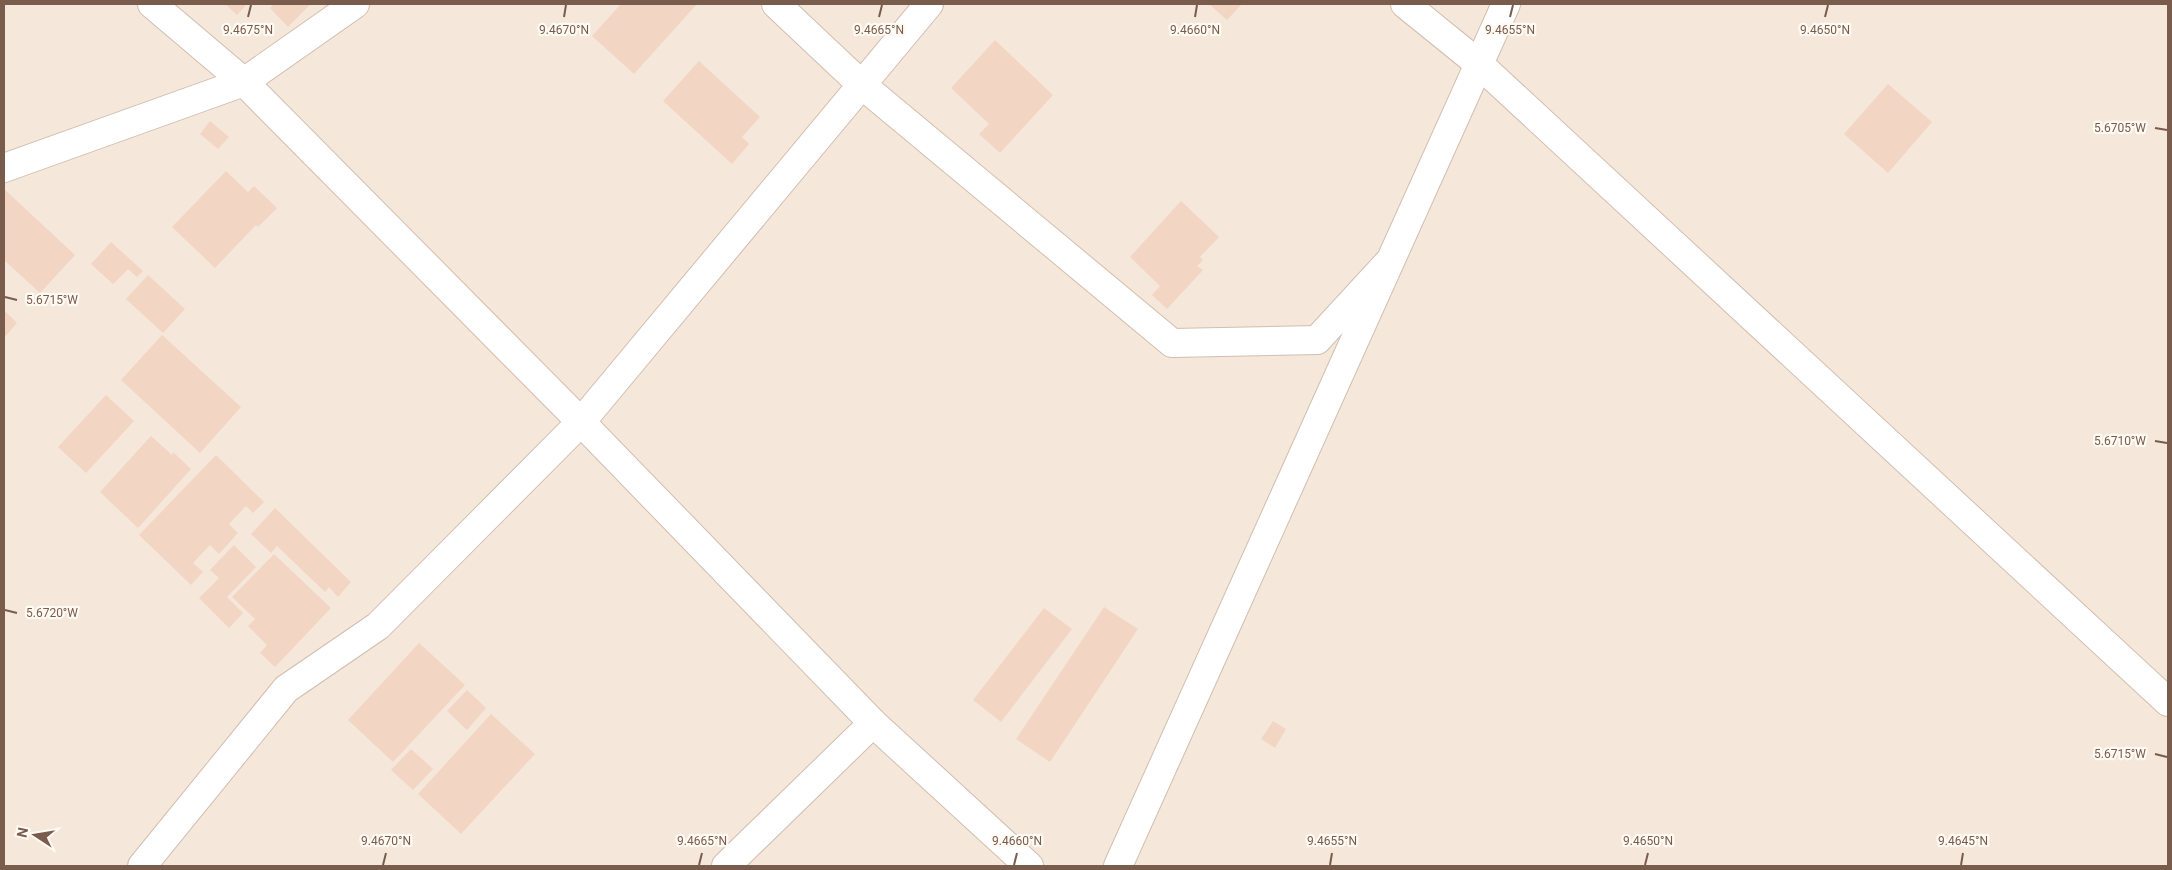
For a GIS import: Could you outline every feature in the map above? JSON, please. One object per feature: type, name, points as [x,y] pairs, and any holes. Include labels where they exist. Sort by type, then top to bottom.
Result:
[{"type":"street","points":[[152,4],[244,82],[581,422],[873,723],[1029,866]]},
{"type":"street","points":[[4,168],[244,82],[355,4]]},
{"type":"street","points":[[776,4],[862,85],[1172,343],[1317,340],[1394,256]]},
{"type":"street","points":[[142,866],[286,689],[378,626],[581,422],[929,4]]},
{"type":"street","points":[[1405,4],[1479,64],[2168,702]]},
{"type":"street","points":[[1118,866],[1506,4]]},
{"type":"street","points":[[726,866],[873,723]]},
{"type":"shaded area","points":[[4,4],[2168,4],[2168,866],[4,866]]},
{"type":"building","points":[[225,4],[247,4],[237,15]]},
{"type":"building","points":[[274,4],[311,4],[288,27],[270,8]]},
{"type":"building","points":[[621,4],[697,4],[634,74],[592,36]]},
{"type":"building","points":[[1209,4],[1242,4],[1227,20]]},
{"type":"building","points":[[995,40],[1053,95],[1000,153],[979,134],[989,124],[951,88]]},
{"type":"building","points":[[699,61],[760,117],[742,137],[749,144],[732,164],[663,101]]},
{"type":"building","points":[[1888,84],[1932,122],[1888,173],[1844,134]]},
{"type":"building","points":[[210,121],[229,137],[218,149],[200,134]]},
{"type":"building","points":[[226,171],[248,192],[254,186],[277,208],[258,227],[256,225],[215,268],[172,227]]},
{"type":"building","points":[[4,189],[75,255],[40,293],[4,260]]},
{"type":"building","points":[[1181,201],[1219,237],[1200,257],[1203,260],[1197,266],[1203,270],[1167,309],[1152,295],[1160,286],[1130,257]]},
{"type":"building","points":[[111,242],[143,271],[137,277],[128,269],[113,284],[91,264]]},
{"type":"building","points":[[148,275],[185,309],[163,333],[126,299]]},
{"type":"building","points":[[4,310],[17,323],[4,338]]},
{"type":"building","points":[[162,335],[241,407],[200,453],[121,380]]},
{"type":"building","points":[[106,395],[134,421],[86,473],[58,447]]},
{"type":"building","points":[[151,436],[172,455],[173,452],[191,469],[138,528],[100,492]]},
{"type":"building","points":[[216,455],[264,502],[253,513],[246,506],[229,524],[238,533],[219,554],[210,545],[193,563],[203,572],[191,585],[139,535]]},
{"type":"building","points":[[275,508],[351,582],[338,597],[329,587],[325,592],[277,546],[271,553],[251,534]]},
{"type":"building","points":[[234,545],[256,567],[227,597],[243,613],[229,628],[199,598],[219,578],[210,570]]},
{"type":"building","points":[[274,554],[331,608],[275,667],[260,653],[267,645],[248,626],[255,619],[232,597]]},
{"type":"building","points":[[1104,607],[1138,629],[1050,762],[1016,739]]},
{"type":"building","points":[[1044,608],[1072,629],[1001,722],[973,700]]},
{"type":"building","points":[[419,643],[465,685],[393,762],[348,720]]},
{"type":"building","points":[[467,690],[486,708],[467,730],[447,711]]},
{"type":"building","points":[[491,714],[535,754],[461,834],[418,794]]},
{"type":"building","points":[[1273,721],[1286,729],[1275,748],[1261,739]]},
{"type":"building","points":[[411,749],[433,769],[413,790],[391,770]]}]
